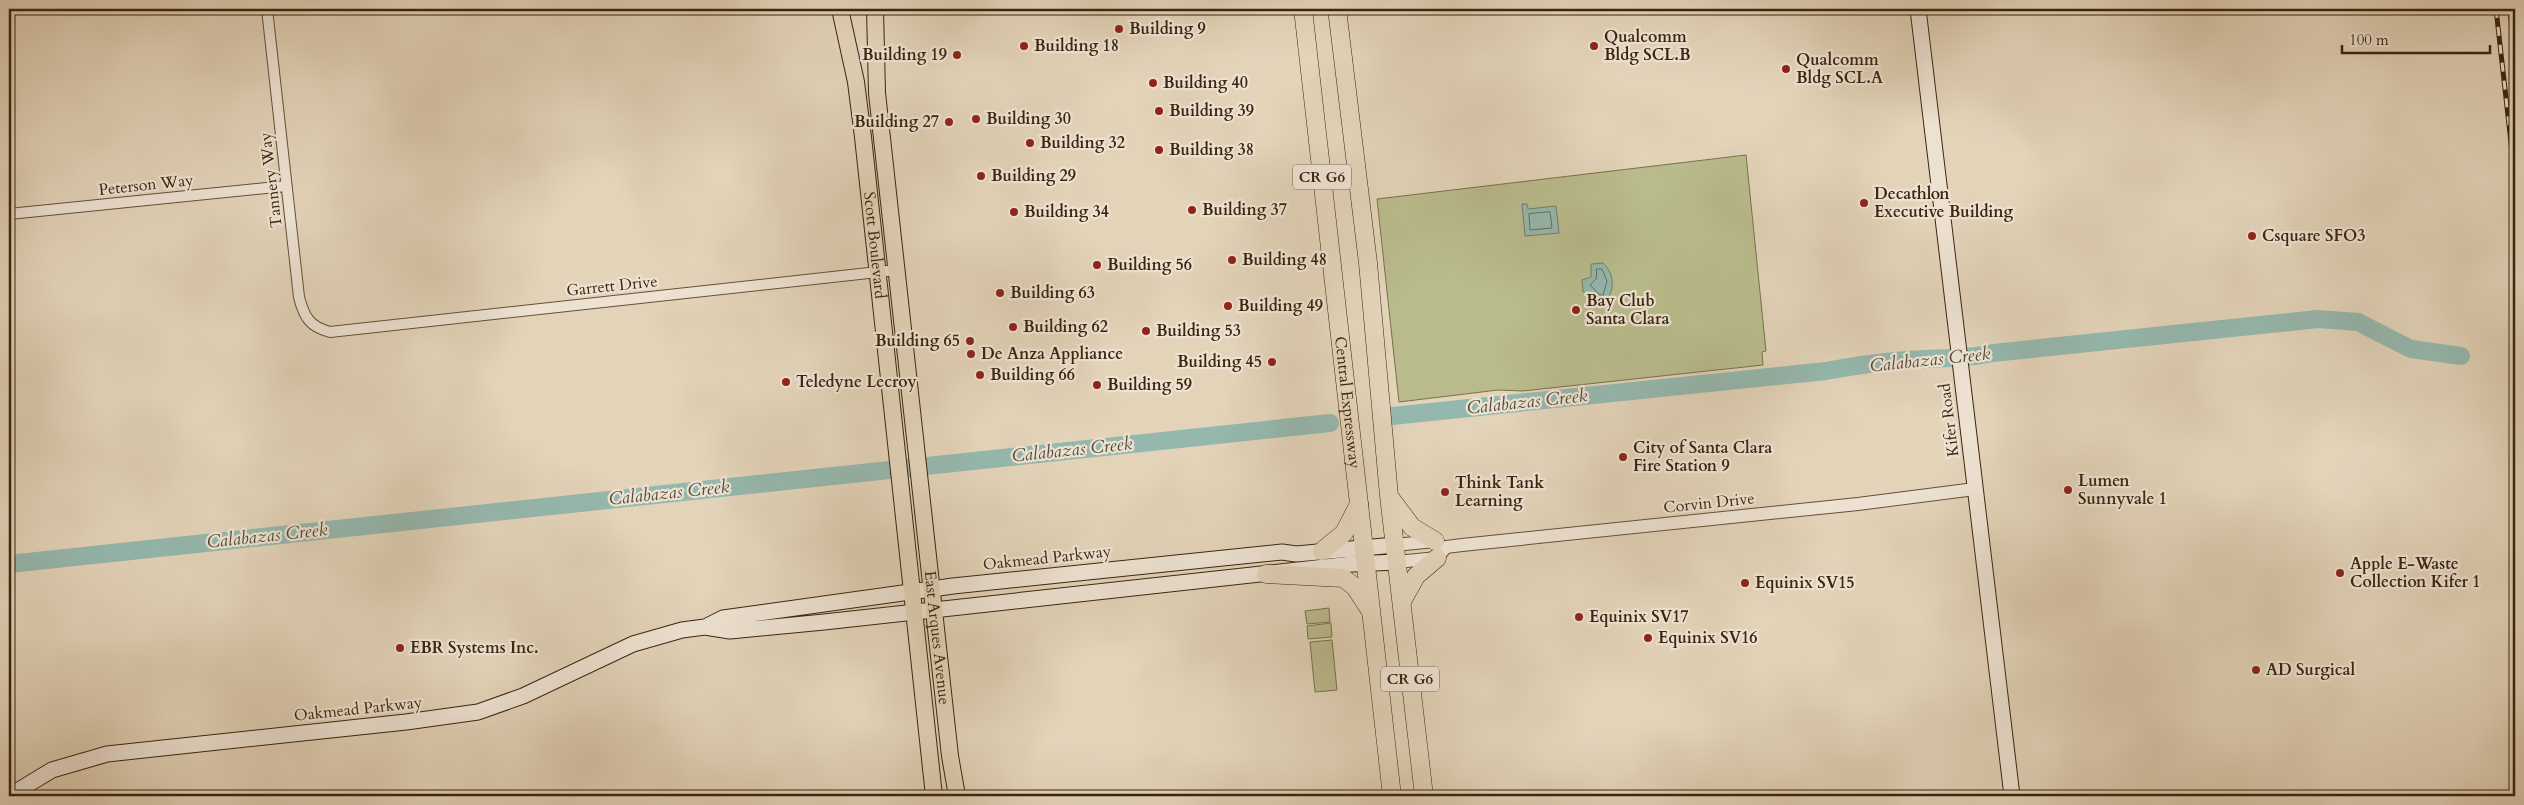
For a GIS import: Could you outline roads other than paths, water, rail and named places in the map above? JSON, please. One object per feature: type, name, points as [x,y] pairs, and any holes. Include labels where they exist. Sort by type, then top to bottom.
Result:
[{"type":"highway","name":"Central Expressway","points":[[1303,9],[1392,796]]},
{"type":"highway","name":"Central Expressway","points":[[1337,9],[1366,254],[1396,553],[1424,796]]},
{"type":"highway","points":[[1390,496],[1412,527],[1439,549],[1416,576],[1402,601]]},
{"type":"highway","points":[[1322,551],[1344,533],[1359,504]]},
{"type":"highway","points":[[1266,574],[1343,578],[1355,586],[1372,614]]},
{"type":"main road","name":"Scott Boulevard","points":[[840,9],[856,82],[901,483]]},
{"type":"main road","name":"Scott Boulevard","points":[[875,9],[877,93],[919,481]]},
{"type":"main road","name":"Kifer Road","points":[[1918,9],[2012,796]]},
{"type":"main road","name":"East Arques Avenue","points":[[919,481],[950,756],[957,796]]},
{"type":"main road","name":"East Arques Avenue","points":[[901,483],[934,796]]},
{"type":"main road","name":"Oakmead Parkway","points":[[9,796],[52,770],[107,754],[406,722],[478,712],[535,691],[633,644],[670,633],[705,627],[723,618],[932,589],[1282,552],[1296,554],[1322,551],[1365,555]]},
{"type":"main road","name":"Oakmead Parkway","points":[[705,627],[730,631],[1266,574],[1365,555],[1396,553]]},
{"type":"street","name":"Tannery Way","points":[[267,9],[286,186],[302,309],[312,325],[330,332]]},
{"type":"street","name":"Peterson Way","points":[[9,214],[286,186]]},
{"type":"street","name":"Garrett Drive","points":[[330,332],[896,270]]},
{"type":"street","name":"Corvin Drive","points":[[1396,553],[1858,504],[1975,489]]},
{"type":"street","name":"Corvin Drive","points":[[1396,553],[1439,549]]},
{"type":"water","points":[[1522,204],[1527,204],[1528,209],[1556,206],[1559,233],[1525,236]]},
{"type":"water","points":[[1603,263],[1611,276],[1611,291],[1607,300],[1595,301],[1592,293],[1583,292],[1582,280],[1591,277],[1591,264]]},
{"type":"waterway","name":"Calabazas Creek","points":[[1392,416],[1826,371],[1889,362],[1968,357],[2318,319],[2358,322],[2411,349],[2461,356]]},
{"type":"waterway","name":"Calabazas Creek","points":[[9,564],[1330,423]]},
{"type":"railway","points":[[2496,9],[2515,178]]},
{"type":"railway","points":[[2510,9],[2515,58]]},
{"type":"place","name":"Building 9","points":[[1119,29]]},
{"type":"place","name":"Building 18","points":[[1024,46]]},
{"type":"place","name":"Qualcomm Bldg SCL.B","points":[[1594,46]]},
{"type":"place","name":"Building 19","points":[[957,55]]},
{"type":"place","name":"Qualcomm Bldg SCL.A","points":[[1786,69]]},
{"type":"place","name":"Building 40","points":[[1153,83]]},
{"type":"place","name":"Building 39","points":[[1159,111]]},
{"type":"place","name":"Building 30","points":[[976,119]]},
{"type":"place","name":"Building 27","points":[[949,122]]},
{"type":"place","name":"Building 32","points":[[1030,143]]},
{"type":"place","name":"Building 38","points":[[1159,150]]},
{"type":"place","name":"Building 29","points":[[981,176]]},
{"type":"place","name":"Decathlon Executive Building","points":[[1864,203]]},
{"type":"place","name":"Building 37","points":[[1192,210]]},
{"type":"place","name":"Building 34","points":[[1014,212]]},
{"type":"place","name":"Csquare SFO3","points":[[2252,236]]},
{"type":"place","name":"Building 48","points":[[1232,260]]},
{"type":"place","name":"Building 56","points":[[1097,265]]},
{"type":"place","name":"Building 63","points":[[1000,293]]},
{"type":"place","name":"Building 49","points":[[1228,306]]},
{"type":"place","name":"Bay Club Santa Clara","points":[[1576,310]]},
{"type":"place","name":"Building 62","points":[[1013,327]]},
{"type":"place","name":"Building 53","points":[[1146,331]]},
{"type":"place","name":"Building 65","points":[[970,341]]},
{"type":"place","name":"De Anza Appliance","points":[[971,354]]},
{"type":"place","name":"Building 45","points":[[1272,362]]},
{"type":"place","name":"Building 66","points":[[980,375]]},
{"type":"place","name":"Teledyne Lecroy","points":[[786,382]]},
{"type":"place","name":"Building 59","points":[[1097,385]]},
{"type":"place","name":"City of Santa Clara Fire Station 9","points":[[1623,457]]},
{"type":"place","name":"Lumen Sunnyvale 1","points":[[2068,490]]},
{"type":"place","name":"Think Tank Learning","points":[[1445,492]]},
{"type":"place","name":"Apple E-Waste Collection Kifer 1","points":[[2340,573]]},
{"type":"place","name":"Equinix SV15","points":[[1745,583]]},
{"type":"place","name":"Equinix SV17","points":[[1579,617]]},
{"type":"place","name":"Equinix SV16","points":[[1648,638]]},
{"type":"place","name":"EBR Systems Inc.","points":[[400,648]]},
{"type":"place","name":"AD Surgical","points":[[2256,670]]}]
